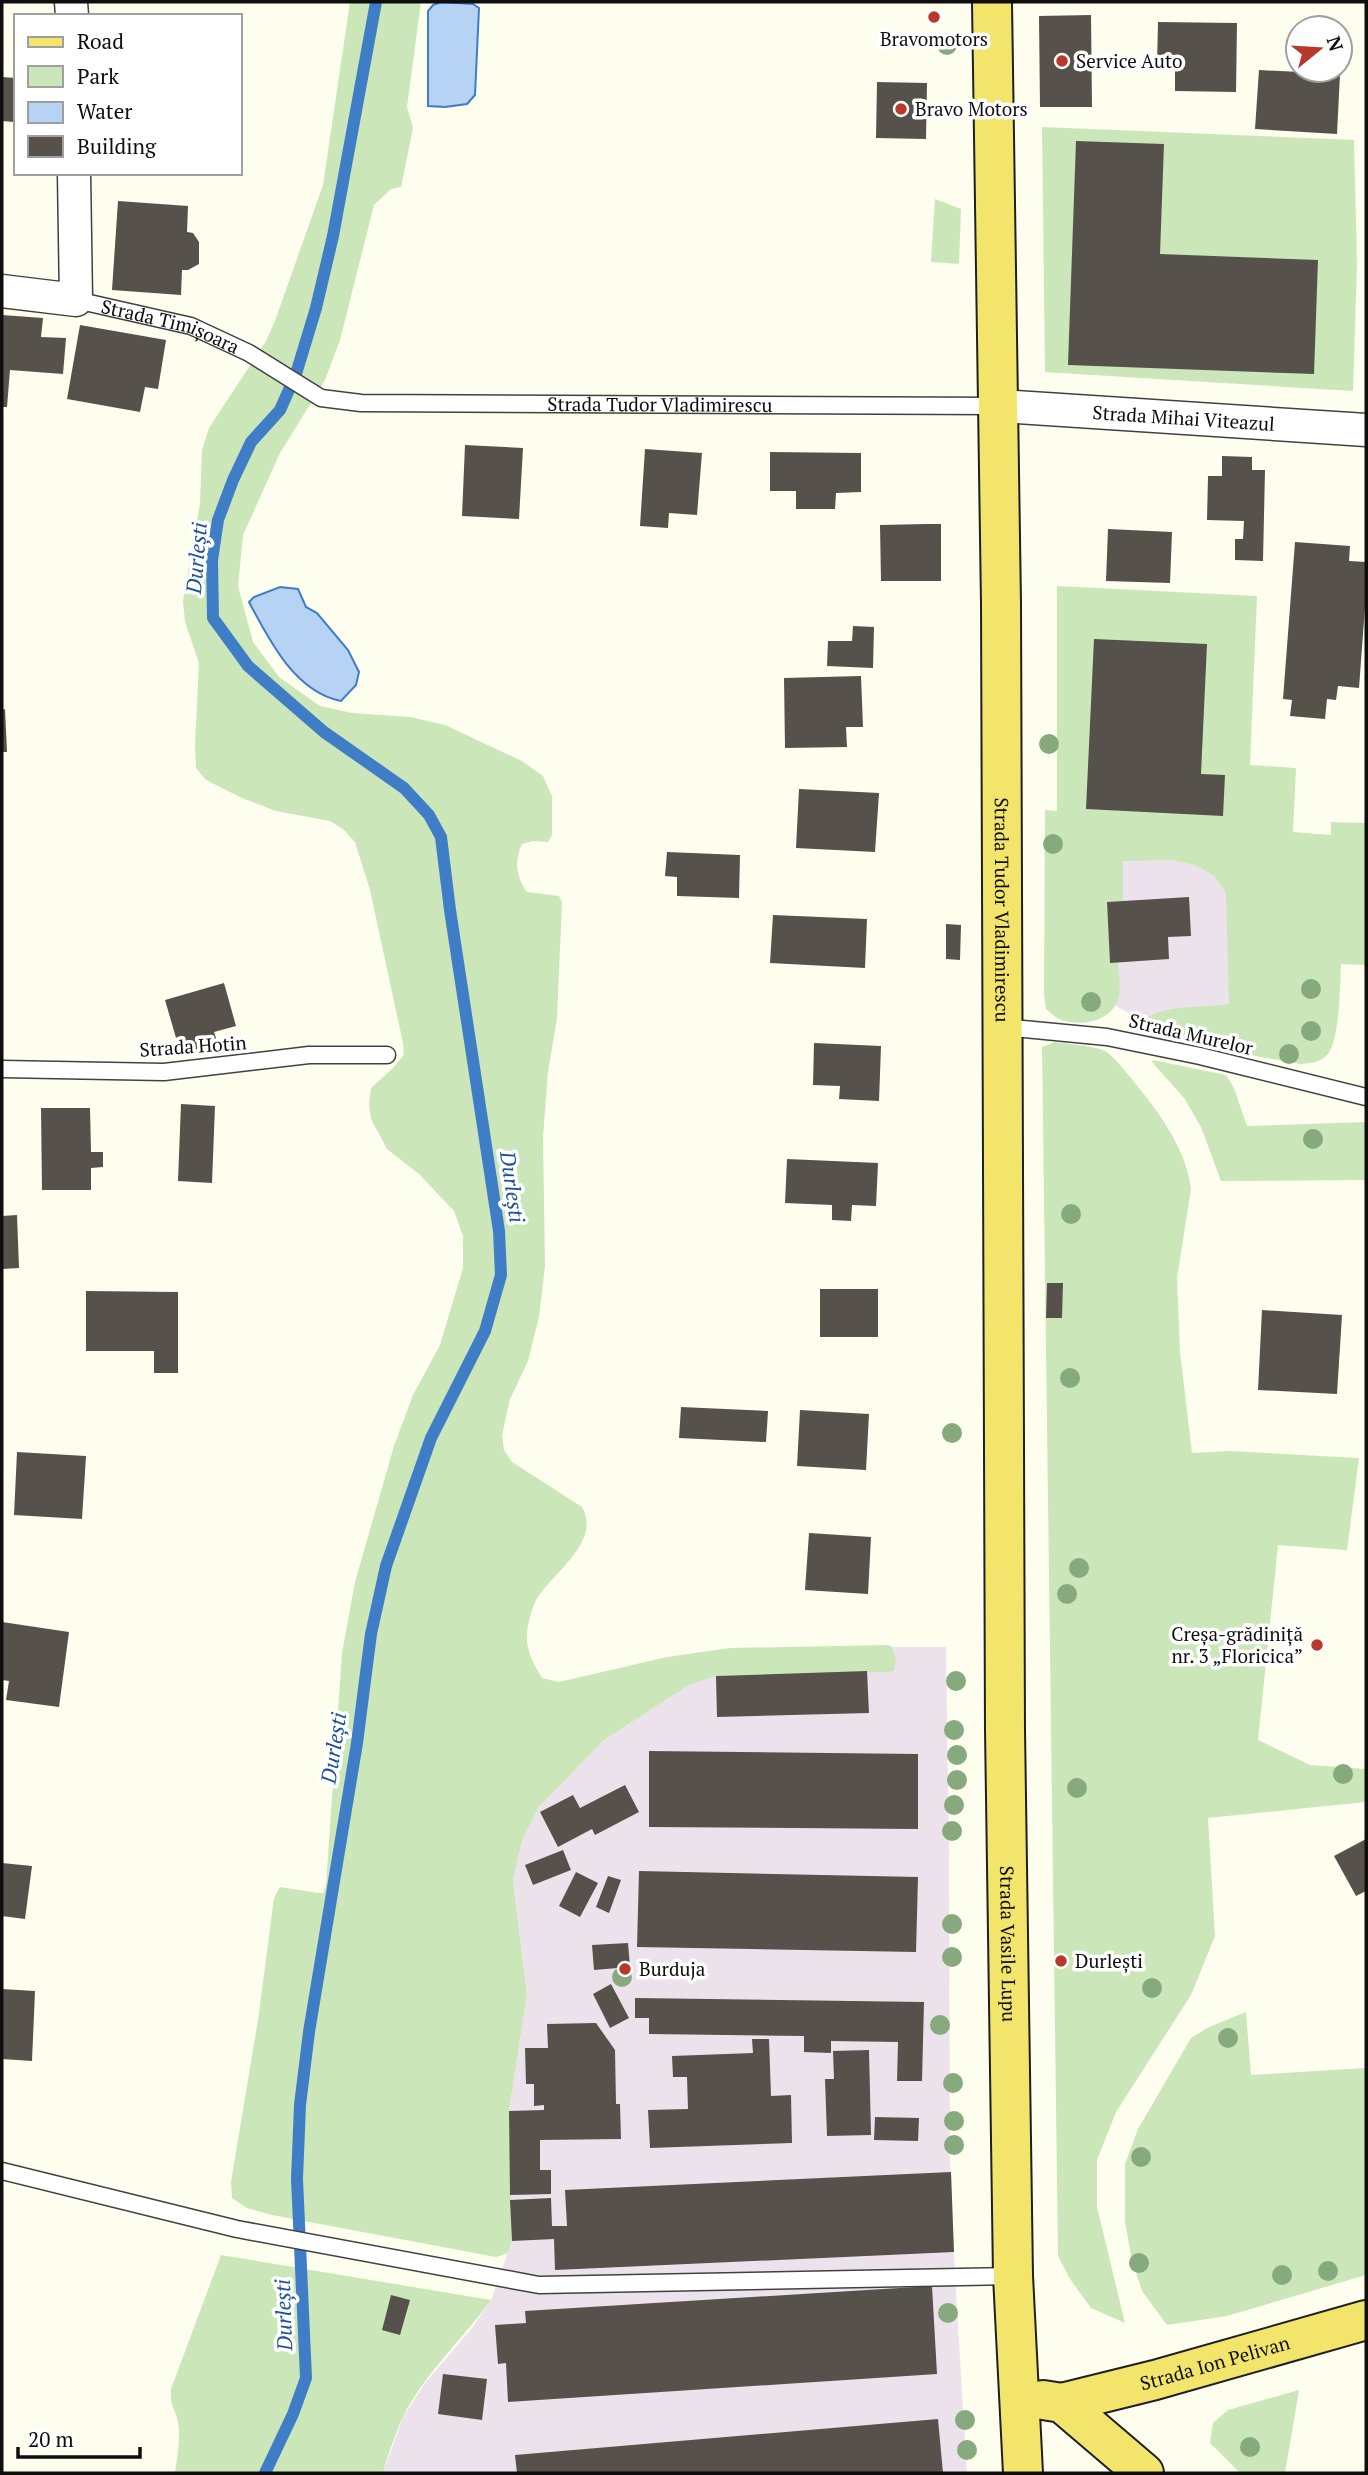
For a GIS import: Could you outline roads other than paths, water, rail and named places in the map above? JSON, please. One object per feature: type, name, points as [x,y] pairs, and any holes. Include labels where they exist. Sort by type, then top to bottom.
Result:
[{"type":"main road","name":"Strada Tudor Vladimirescu","points":[[992,2],[1000,406],[1004,1415]]},
{"type":"main road","name":"Strada Vasile Lupu","points":[[1004,1415],[1005,1728],[1013,2276],[1023,2473]]},
{"type":"main road","name":"Strada Ion Pelivan","points":[[1062,2403],[1155,2380],[1366,2320]]},
{"type":"main road","points":[[1018,2395],[1062,2403],[1144,2473]]},
{"type":"street","name":"Strada Timișoara","points":[[2,291],[76,300],[74,175]]},
{"type":"street","name":"Strada Mihai Viteazul","points":[[1000,406],[1366,430]]},
{"type":"lane","name":"Strada Timișoara","points":[[76,300],[191,326],[262,360],[321,398]]},
{"type":"lane","name":"Strada Tudor Vladimirescu","points":[[321,398],[361,403],[1000,406]]},
{"type":"lane","name":"Strada Murelor","points":[[1003,1027],[1107,1037],[1200,1056],[1366,1097]]},
{"type":"lane","name":"Strada Hotin","points":[[2,1069],[164,1072],[309,1055],[387,1055]]},
{"type":"lane","points":[[2,2171],[237,2229],[539,2285],[1013,2276]]},
{"type":"water","points":[[441,2],[473,4],[479,8],[475,95],[467,104],[428,106],[428,11]]},
{"type":"water","points":[[280,587],[298,589],[306,607],[317,613],[348,650],[359,672],[356,685],[341,701],[325,696],[297,676],[275,648],[249,602],[254,597]]},
{"type":"waterway","name":"Durlești","points":[[265,2473],[293,2414],[306,2378],[297,2179],[300,2105],[309,2032],[357,1743],[371,1634],[386,1566],[431,1438],[485,1331],[501,1275],[499,1231],[441,837],[429,815],[404,788],[324,732],[248,666],[213,618],[212,560],[218,520],[251,442],[280,410],[296,374],[316,308],[333,236],[376,2]]},
{"type":"place","name":"Bravomotors","points":[[934,17]]},
{"type":"place","name":"Service Auto","points":[[1062,61]]},
{"type":"place","name":"Bravo Motors","points":[[901,109]]},
{"type":"place","name":"Creșa-grădiniță nr. 3 „Floricica”","points":[[1317,1645]]},
{"type":"place","name":"Durlești","points":[[1061,1961]]},
{"type":"place","name":"Burduja","points":[[625,1969]]}]
